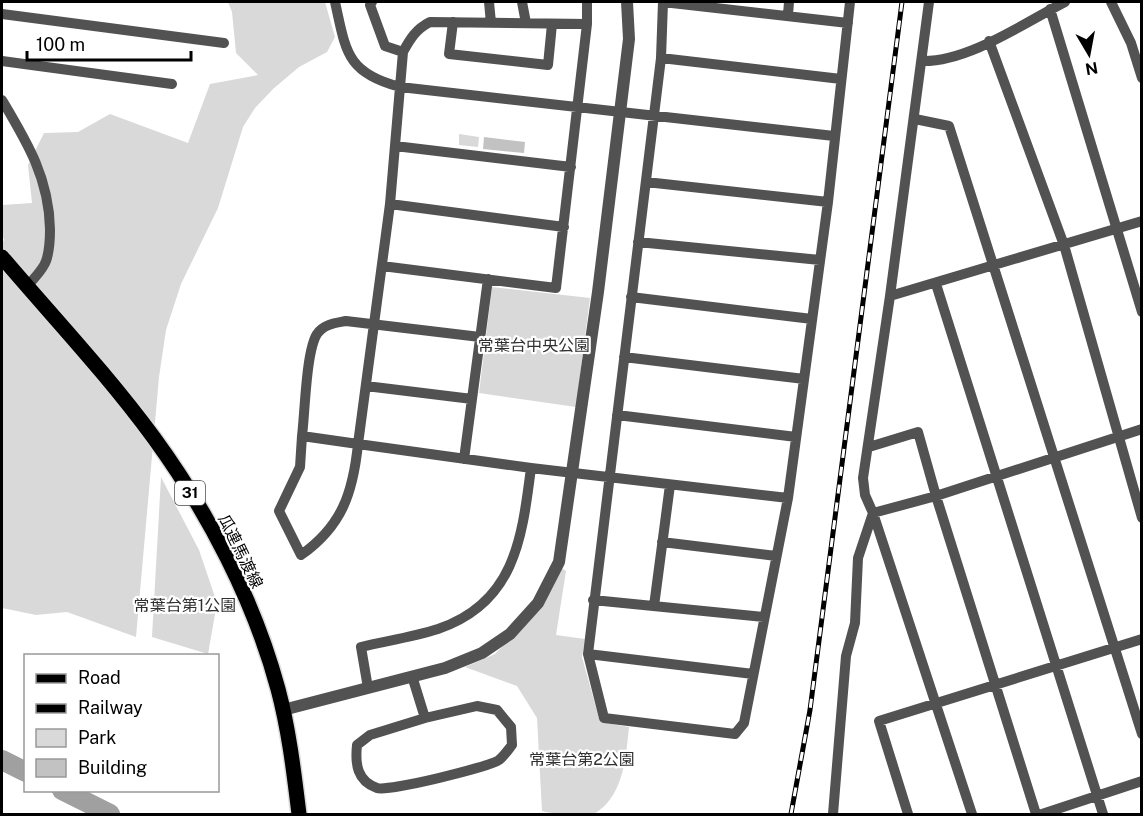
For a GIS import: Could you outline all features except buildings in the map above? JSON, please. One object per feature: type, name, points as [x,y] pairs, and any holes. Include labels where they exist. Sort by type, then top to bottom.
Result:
[{"type":"main road","name":"瓜連馬渡線","points":[[2,257],[123,399],[185,484],[208,524],[264,645],[283,710],[299,814]]},
{"type":"street","points":[[335,2],[346,49],[360,68],[374,80],[400,87],[834,136]]},
{"type":"street","points":[[372,2],[370,5],[385,46],[403,52]]},
{"type":"street","points":[[489,2],[491,23]]},
{"type":"street","points":[[522,2],[526,23]]},
{"type":"street","points":[[382,266],[556,288],[579,107],[587,24],[586,2]]},
{"type":"street","points":[[283,710],[445,668],[482,653],[510,634],[538,603],[559,562],[573,473],[629,39],[627,2]]},
{"type":"street","points":[[848,23],[663,2],[661,58],[588,654],[604,718],[735,734],[744,723],[788,498],[828,202],[834,136],[848,23],[850,2]]},
{"type":"street","points":[[788,15],[789,2]]},
{"type":"street","points":[[928,2],[915,119],[863,478],[865,495],[938,703],[972,814]]},
{"type":"street","points":[[922,61],[944,62],[1065,2]]},
{"type":"street","points":[[1111,2],[1136,41],[1142,78]]},
{"type":"street","points":[[1050,9],[1114,228],[1142,312]]},
{"type":"street","points":[[2,14],[224,44]]},
{"type":"street","points":[[480,337],[374,325],[346,321],[329,324],[318,333],[312,347],[300,467],[279,511],[301,555],[313,546],[339,518],[355,480],[358,444],[366,386],[374,325],[382,266],[390,204],[403,52],[420,27],[430,22],[587,24]]},
{"type":"street","points":[[453,22],[449,54],[548,65],[552,24]]},
{"type":"street","points":[[989,41],[1064,245],[1142,518]]},
{"type":"street","points":[[661,58],[841,79]]},
{"type":"street","points":[[2,61],[172,84]]},
{"type":"street","points":[[2,100],[32,150],[45,181],[50,214],[50,244],[46,262],[27,287]]},
{"type":"street","points":[[915,119],[949,126],[995,264],[1142,734]]},
{"type":"street","points":[[395,146],[571,167]]},
{"type":"street","points":[[646,182],[828,202]]},
{"type":"street","points":[[390,204],[564,227]]},
{"type":"street","points":[[890,296],[1142,221]]},
{"type":"street","points":[[638,242],[820,260]]},
{"type":"street","points":[[464,459],[488,279]]},
{"type":"street","points":[[936,284],[1103,814]]},
{"type":"street","points":[[631,297],[812,319]]},
{"type":"street","points":[[624,357],[804,379]]},
{"type":"street","points":[[366,386],[472,399]]},
{"type":"street","points":[[617,415],[796,437]]},
{"type":"street","points":[[873,513],[936,496],[1142,429]]},
{"type":"street","points":[[869,447],[918,432],[1036,814]]},
{"type":"street","points":[[302,436],[609,478],[788,498]]},
{"type":"street","points":[[368,688],[361,647],[437,629],[459,620],[479,606],[511,568],[524,530],[531,468]]},
{"type":"street","points":[[654,606],[670,484]]},
{"type":"street","points":[[833,814],[846,656],[855,623],[858,558],[873,513]]},
{"type":"street","points":[[662,542],[776,556]]},
{"type":"street","points":[[593,600],[764,617]]},
{"type":"street","points":[[908,814],[879,721],[1142,639]]},
{"type":"street","points":[[588,654],[753,674]]},
{"type":"street","points":[[412,676],[424,718]]},
{"type":"street","points":[[477,706],[497,710],[511,727],[512,745],[498,760],[398,789],[377,789],[360,777],[356,762],[357,746],[370,735],[424,718],[477,706]]},
{"type":"street","points":[[1042,814],[1142,781]]},
{"type":"green space","points":[[228,2],[325,2],[335,37],[327,52],[299,67],[273,89],[255,108],[243,127],[218,208],[181,284],[166,330],[159,377],[136,637],[67,612],[36,615],[2,608],[2,243],[4,240],[2,205],[32,203],[28,165],[44,133],[78,132],[110,114],[188,143],[210,84],[258,75],[236,53],[232,12]]},
{"type":"green space","points":[[459,134],[479,137],[478,147],[459,145]]},
{"type":"green space","name":"常葉台中央公園","points":[[492,287],[590,298],[576,407],[479,393]]},
{"type":"green space","name":"常葉台第1公園","points":[[161,477],[199,550],[217,603],[208,654],[152,637]]},
{"type":"green space","name":"常葉台第2公園","points":[[560,567],[566,571],[556,635],[585,639],[582,657],[600,722],[629,727],[625,761],[618,785],[606,804],[597,812],[589,814],[558,814],[542,811],[537,718],[517,686],[465,667],[495,654],[542,606]]},
{"type":"waterway","points":[[2,760],[24,771]]},
{"type":"waterway","points":[[66,792],[110,814]]},
{"type":"railway","points":[[791,814],[810,710],[902,2]]}]
